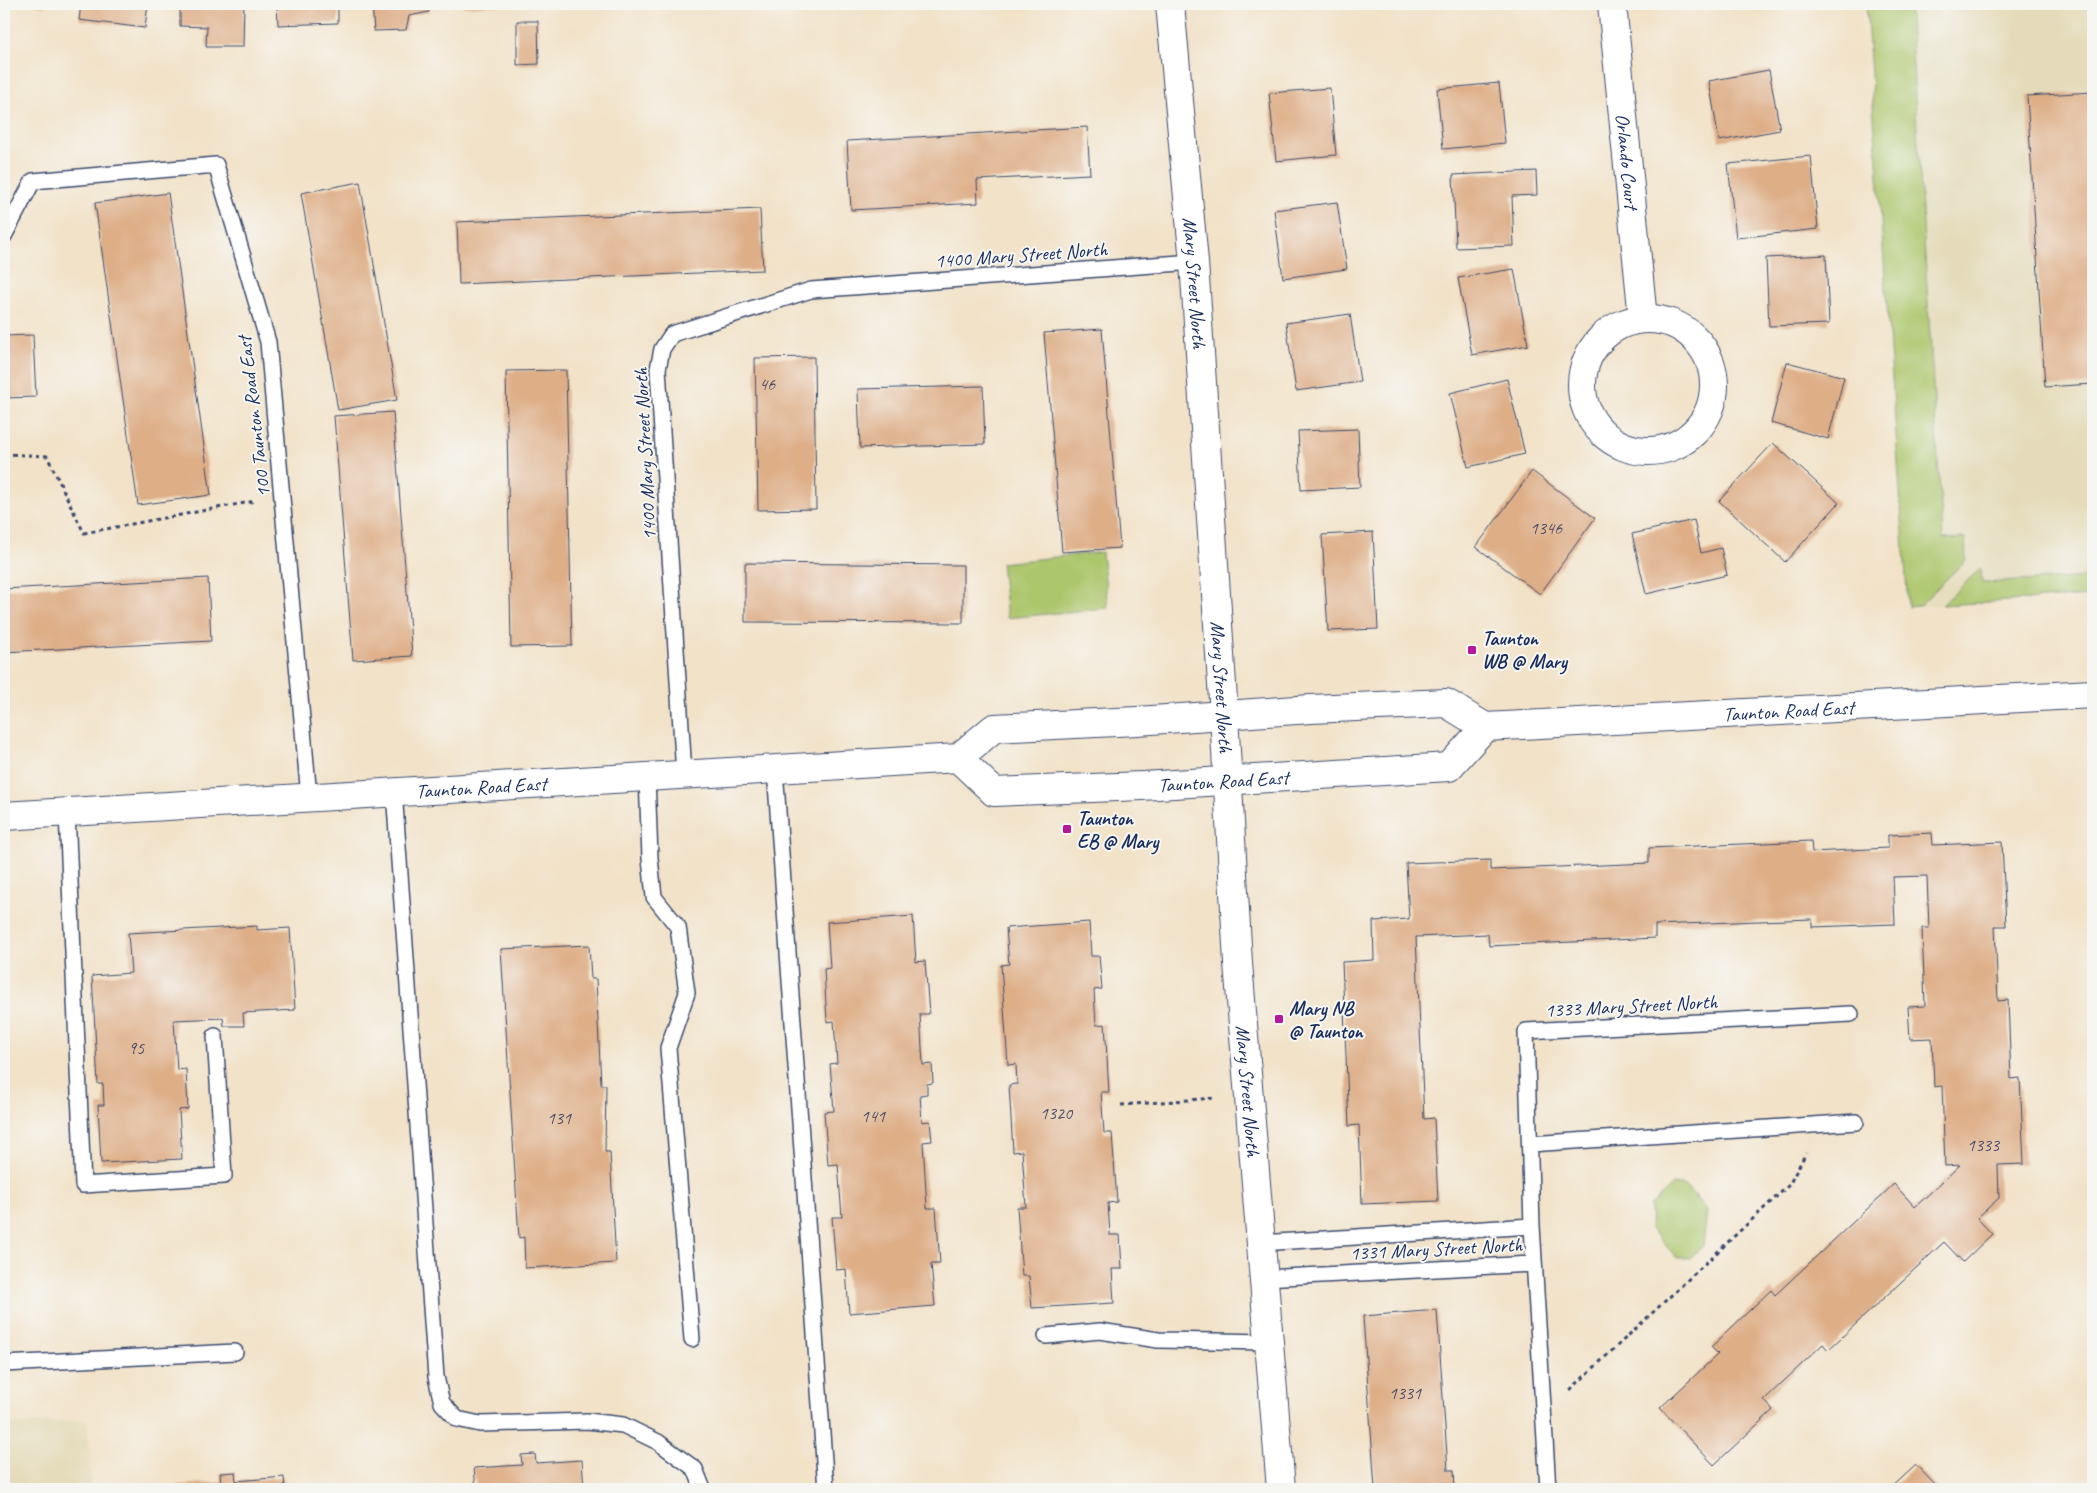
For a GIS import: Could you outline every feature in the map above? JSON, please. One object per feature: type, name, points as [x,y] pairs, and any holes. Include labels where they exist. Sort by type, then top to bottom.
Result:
[{"type":"main road","name":"Mary Street North","points":[[1170,4],[1194,262],[1224,715],[1238,963],[1281,1489]]},
{"type":"main road","name":"Orlando Court","points":[[1612,4],[1643,319]]},
{"type":"main road","points":[[1643,319],[1671,322],[1691,334],[1706,352],[1714,374],[1715,394],[1708,416],[1685,441],[1675,447],[1652,452],[1622,448],[1599,432],[1585,410],[1580,387],[1586,358],[1599,339],[1621,324],[1643,319]]},
{"type":"main road","name":"Taunton Road East","points":[[4,816],[958,758],[994,792],[1228,780],[1449,767],[1484,728],[2093,694]]},
{"type":"main road","points":[[958,758],[994,728],[1446,703],[1484,728]]},
{"type":"lane","name":"100 Taunton Road East","points":[[4,236],[33,181],[216,165],[268,342],[309,797]]},
{"type":"lane","name":"1400 Mary Street North","points":[[684,774],[658,369],[662,349],[672,334],[811,290],[1194,262]]},
{"type":"lane","points":[[775,769],[826,1489]]},
{"type":"lane","points":[[646,776],[654,897],[678,927],[687,993],[668,1048],[692,1339]]},
{"type":"lane","points":[[394,791],[436,1377],[442,1403],[458,1418],[480,1424],[587,1420],[623,1425],[658,1442],[695,1470],[703,1489]]},
{"type":"lane","points":[[67,812],[82,1185],[224,1176],[216,1036]]},
{"type":"lane","name":"1333 Mary Street North","points":[[1534,1264],[1526,1031],[1851,1014]]},
{"type":"lane","points":[[1530,1144],[1856,1122]]},
{"type":"lane","points":[[1261,1243],[1532,1226]]},
{"type":"lane","name":"1331 Mary Street North","points":[[1264,1278],[1534,1264],[1548,1489]]},
{"type":"lane","points":[[1046,1336],[1100,1331],[1158,1340],[1270,1342]]},
{"type":"lane","points":[[4,1364],[234,1352]]},
{"type":"path","points":[[1903,4],[1907,10]]},
{"type":"path","points":[[4,454],[47,456],[84,533],[283,496]]},
{"type":"path","points":[[1121,1105],[1248,1096]]},
{"type":"path","points":[[1543,1415],[1788,1185],[1822,1124]]},
{"type":"shaded area","points":[[1866,4],[2093,4],[2093,596],[1908,607]]},
{"type":"shaded area","points":[[87,1420],[91,1489],[4,1489],[4,1425]]},
{"type":"green space","points":[[1866,4],[1909,4],[1943,539],[1965,538],[1966,560],[1919,606],[1908,607]]},
{"type":"green space","points":[[1102,552],[1108,608],[1007,618],[1001,563]]},
{"type":"green space","points":[[1981,568],[1982,583],[2093,577],[2093,596],[1942,605]]},
{"type":"green space","points":[[1673,1184],[1686,1186],[1707,1211],[1703,1246],[1690,1258],[1677,1258],[1650,1228],[1651,1205]]},
{"type":"building","points":[[32,4],[45,4],[44,7]]},
{"type":"building","points":[[81,4],[148,4],[145,28],[79,20]]},
{"type":"building","points":[[180,4],[244,4],[243,47],[206,47],[207,27],[180,26]]},
{"type":"building","points":[[277,4],[338,4],[338,23],[278,25]]},
{"type":"building","points":[[372,4],[429,4],[429,12],[409,16],[406,30],[374,31]]},
{"type":"building","points":[[463,4],[516,4],[516,5],[463,7]]},
{"type":"building","points":[[517,21],[538,21],[539,64],[517,65]]},
{"type":"building","points":[[1769,70],[1780,130],[1719,141],[1709,81]]},
{"type":"building","points":[[1499,83],[1505,143],[1443,149],[1437,89]]},
{"type":"building","points":[[1330,88],[1336,155],[1276,161],[1269,93]]},
{"type":"building","points":[[2093,92],[2093,384],[2045,387],[2027,96]]},
{"type":"building","points":[[1087,127],[1090,174],[977,180],[978,203],[851,210],[847,141]]},
{"type":"building","points":[[1811,156],[1818,229],[1736,238],[1728,164]]},
{"type":"building","points":[[1536,171],[1537,195],[1512,196],[1514,246],[1456,248],[1453,175]]},
{"type":"building","points":[[360,182],[397,400],[338,410],[301,193]]},
{"type":"building","points":[[168,193],[211,495],[138,505],[95,203]]},
{"type":"building","points":[[1337,202],[1347,269],[1283,278],[1274,210]]},
{"type":"building","points":[[760,209],[763,270],[459,284],[457,222]]},
{"type":"building","points":[[1826,255],[1829,324],[1769,326],[1766,258]]},
{"type":"building","points":[[1514,269],[1528,345],[1472,355],[1458,278]]},
{"type":"building","points":[[1350,314],[1360,382],[1296,391],[1286,323]]},
{"type":"building","points":[[1102,329],[1120,548],[1062,552],[1044,333]]},
{"type":"building","points":[[33,335],[36,397],[4,398],[4,336]]},
{"type":"building","points":[[814,357],[816,509],[758,510],[755,358]]},
{"type":"building","points":[[1787,362],[1844,377],[1828,439],[1771,423]]},
{"type":"building","points":[[566,370],[572,646],[511,647],[506,371]]},
{"type":"building","points":[[1507,379],[1525,454],[1468,467],[1450,393]]},
{"type":"building","points":[[983,386],[985,444],[860,448],[858,389]]},
{"type":"building","points":[[393,412],[412,656],[353,660],[334,416]]},
{"type":"building","points":[[1358,429],[1360,487],[1301,490],[1298,431]]},
{"type":"building","points":[[1773,443],[1839,503],[1785,562],[1719,501]]},
{"type":"building","points":[[1532,471],[1595,518],[1540,594],[1476,547]]},
{"type":"building","points":[[1694,520],[1701,553],[1721,548],[1727,575],[1646,594],[1632,534]]},
{"type":"building","points":[[1373,532],[1378,629],[1328,631],[1322,535]]},
{"type":"building","points":[[745,563],[963,565],[963,623],[745,622]]},
{"type":"building","points":[[208,578],[211,641],[4,652],[4,589]]},
{"type":"building","points":[[1932,833],[1933,845],[2002,842],[2006,926],[1995,926],[1998,1001],[2008,1000],[2011,1079],[2020,1078],[2024,1164],[1998,1165],[1999,1198],[1977,1218],[1992,1234],[1963,1262],[1944,1242],[1828,1350],[1823,1344],[1764,1400],[1773,1410],[1714,1465],[1660,1408],[1718,1354],[1711,1347],[1771,1290],[1775,1295],[1894,1184],[1915,1207],[1960,1165],[1945,1166],[1942,1086],[1934,1087],[1932,1038],[1910,1039],[1908,1007],[1925,1006],[1922,928],[1929,928],[1927,876],[1893,877],[1895,924],[1812,927],[1812,919],[1655,925],[1655,938],[1489,946],[1488,934],[1416,937],[1424,1119],[1434,1118],[1438,1201],[1362,1204],[1359,1125],[1349,1126],[1342,962],[1374,960],[1373,921],[1409,919],[1406,863],[1490,860],[1490,870],[1649,863],[1649,848],[1811,841],[1812,852],[1888,848],[1888,835]]},
{"type":"building","points":[[913,916],[916,962],[925,961],[929,1014],[920,1014],[923,1065],[932,1064],[933,1083],[927,1084],[927,1094],[920,1095],[922,1122],[930,1121],[932,1141],[923,1142],[927,1208],[936,1208],[940,1264],[931,1264],[935,1306],[849,1313],[846,1269],[836,1270],[832,1217],[842,1217],[838,1164],[828,1165],[824,1112],[834,1111],[830,1064],[837,1063],[834,1021],[827,1022],[824,969],[830,968],[827,922]]},
{"type":"building","points":[[1089,922],[1091,956],[1099,956],[1102,989],[1094,990],[1096,1025],[1105,1024],[1109,1092],[1101,1092],[1104,1133],[1112,1133],[1117,1202],[1108,1203],[1110,1235],[1120,1235],[1122,1269],[1112,1269],[1114,1303],[1032,1308],[1029,1276],[1022,1276],[1017,1207],[1026,1207],[1022,1151],[1013,1152],[1009,1085],[1017,1084],[1016,1064],[1008,1065],[1001,965],[1009,964],[1006,928]]},
{"type":"building","points":[[257,926],[257,930],[290,928],[295,1010],[243,1013],[244,1026],[224,1026],[223,1018],[174,1020],[177,1070],[186,1069],[188,1109],[179,1110],[182,1159],[101,1163],[98,1105],[104,1105],[103,1084],[98,1084],[92,976],[131,973],[128,933]]},
{"type":"building","points":[[589,945],[591,979],[596,979],[601,1085],[606,1085],[605,1152],[610,1152],[616,1263],[525,1268],[524,1237],[519,1238],[501,949]]},
{"type":"building","points":[[1437,1310],[1448,1470],[1454,1470],[1455,1489],[1375,1489],[1363,1316]]},
{"type":"building","points":[[535,1454],[536,1463],[582,1460],[584,1489],[476,1489],[474,1468],[522,1465],[521,1455]]},
{"type":"building","points":[[1916,1465],[1939,1489],[1890,1489]]},
{"type":"building","points":[[235,1472],[236,1481],[284,1477],[285,1489],[177,1489],[177,1485],[221,1482],[220,1473]]},
{"type":"place","name":"Taunton WB @ Mary","points":[[1472,650]]},
{"type":"place","name":"Taunton EB @ Mary","points":[[1067,829]]},
{"type":"place","name":"Mary NB @ Taunton","points":[[1279,1019]]}]
